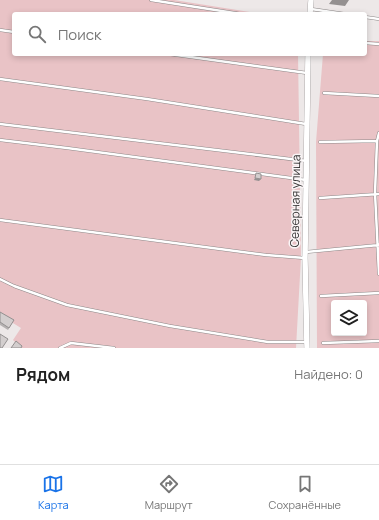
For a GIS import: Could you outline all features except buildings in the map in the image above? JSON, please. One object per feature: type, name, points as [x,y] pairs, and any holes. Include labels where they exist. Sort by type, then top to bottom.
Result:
[{"type":"street","points":[[310,12],[311,0]]},
{"type":"street","name":"Северная улица","points":[[307,345],[306,255],[308,56]]},
{"type":"lane","points":[[151,0],[228,12]]},
{"type":"lane","points":[[367,17],[379,19]]},
{"type":"lane","points":[[0,30],[12,32]]},
{"type":"lane","points":[[367,44],[379,44]]},
{"type":"lane","points":[[184,56],[307,73]]},
{"type":"lane","points":[[0,79],[147,99],[307,124]]},
{"type":"lane","points":[[324,93],[379,96]]},
{"type":"lane","points":[[0,124],[307,161]]},
{"type":"lane","points":[[379,133],[375,194],[379,274]]},
{"type":"lane","points":[[0,140],[307,180]]},
{"type":"lane","points":[[320,142],[378,141]]},
{"type":"lane","points":[[320,198],[379,194]]},
{"type":"lane","points":[[0,220],[266,255],[306,255],[378,245]]},
{"type":"lane","points":[[0,279],[14,286],[67,305],[170,326],[268,342],[307,345]]},
{"type":"lane","points":[[321,296],[379,293]]},
{"type":"lane","points":[[323,343],[379,341]]},
{"type":"lane","points":[[60,348],[71,343],[114,348]]},
{"type":"shaded area","points":[[0,0],[174,0],[249,12],[12,12],[12,56],[298,56],[301,257],[296,348],[21,348],[13,340],[21,328],[0,315]]},
{"type":"shaded area","points":[[367,41],[379,41],[379,348],[317,348],[316,142],[323,56],[367,56]]}]
